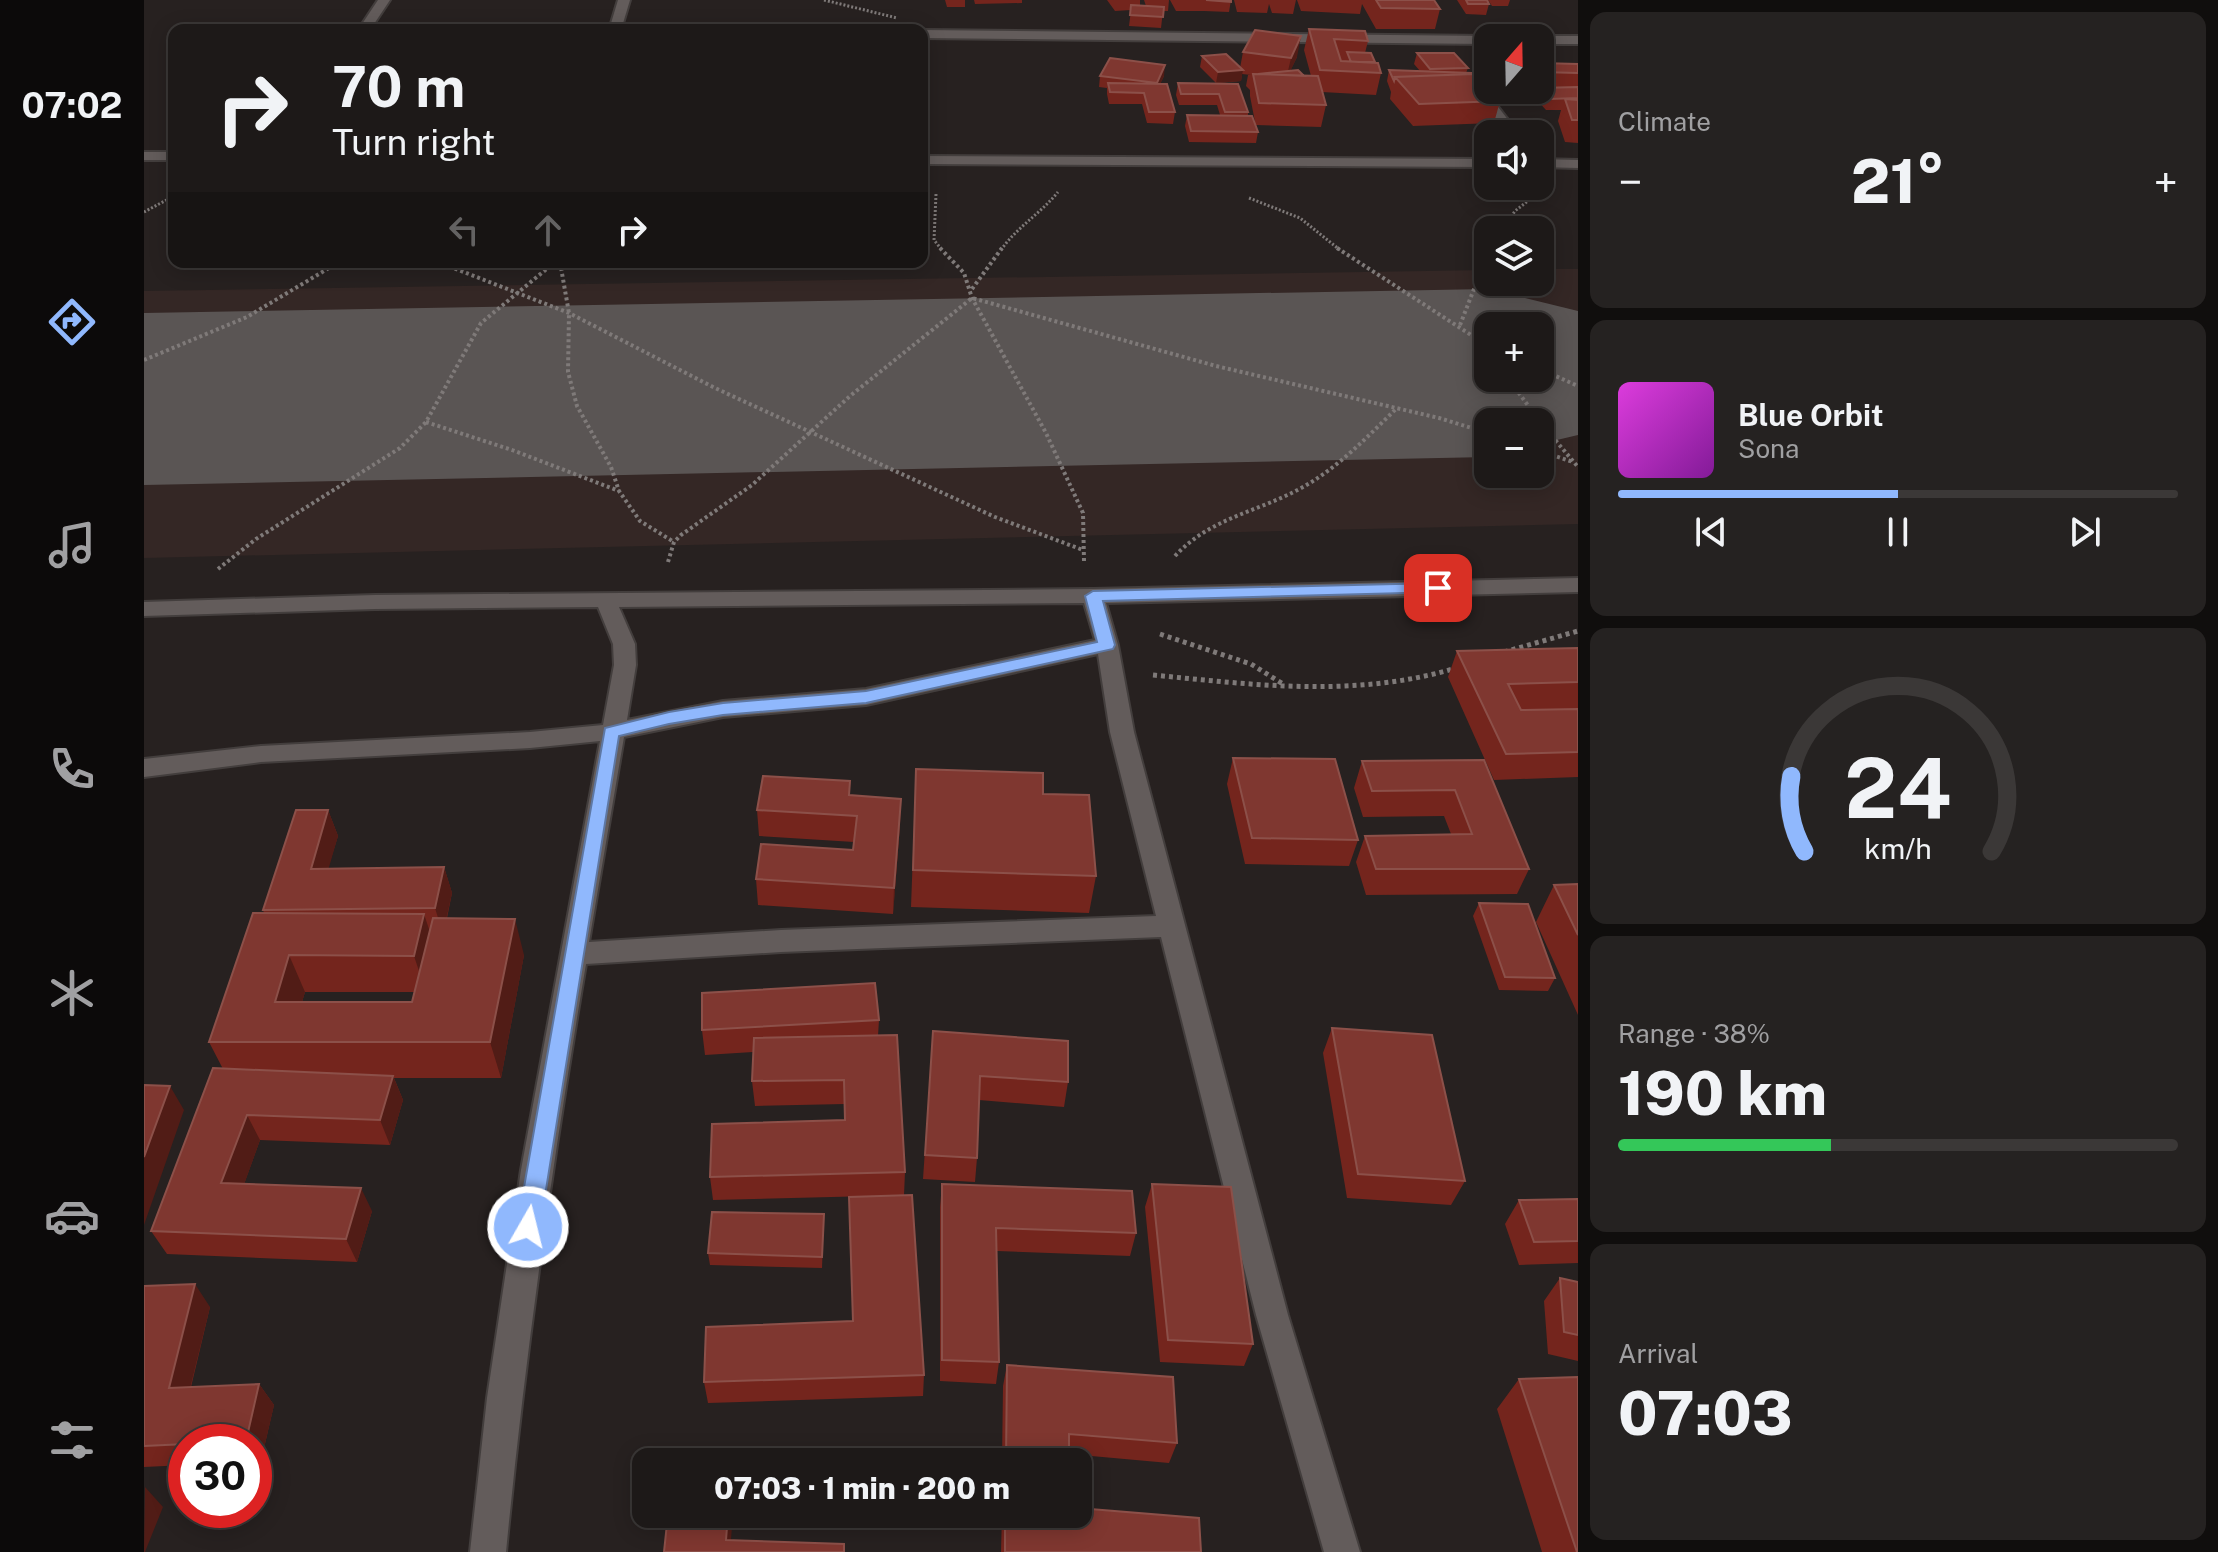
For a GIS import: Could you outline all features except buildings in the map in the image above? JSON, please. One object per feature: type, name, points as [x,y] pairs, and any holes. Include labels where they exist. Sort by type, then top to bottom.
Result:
[{"type":"street","points":[[368,24],[384,0]]},
{"type":"street","points":[[618,24],[624,0]]},
{"type":"street","points":[[928,34],[1474,40]]},
{"type":"street","points":[[1554,40],[1578,40]]},
{"type":"street","points":[[1438,41],[1447,53]]},
{"type":"street","points":[[1467,77],[1501,120]]},
{"type":"street","points":[[144,156],[168,156]]},
{"type":"street","points":[[928,160],[1474,163]]},
{"type":"street","points":[[1554,163],[1578,164]]},
{"type":"street","points":[[144,609],[660,598],[1095,601],[1144,594],[1578,585]]},
{"type":"street","points":[[488,1552],[504,1398],[528,1231],[572,954],[625,665],[624,644],[605,599]]},
{"type":"street","points":[[1095,601],[1122,732],[1272,1315],[1342,1552]]},
{"type":"street","points":[[144,768],[276,753],[530,740],[611,732],[723,709],[866,697],[1109,659]]},
{"type":"street","points":[[572,954],[781,941],[1174,926]]},
{"type":"path","points":[[824,0],[910,24]]},
{"type":"path","points":[[928,29],[946,34]]},
{"type":"path","points":[[972,289],[1013,233],[1053,200],[1075,161]]},
{"type":"path","points":[[1201,162],[1224,184],[1242,195],[1300,218],[1342,251],[1474,336]]},
{"type":"path","points":[[928,170],[935,183],[938,203],[934,240],[964,273],[972,289],[972,298],[1046,433],[1083,513],[1083,550],[1095,601],[1165,636],[1251,664],[1284,685]]},
{"type":"path","points":[[144,212],[168,199]]},
{"type":"path","points":[[1512,216],[1530,200]]},
{"type":"path","points":[[144,360],[247,317],[329,268]]},
{"type":"path","points":[[454,268],[569,313],[715,388],[995,517],[1083,550]]},
{"type":"path","points":[[166,609],[256,539],[400,448],[426,422],[481,323],[517,291],[550,268]]},
{"type":"path","points":[[559,268],[569,313],[568,372],[577,406],[611,467],[619,491],[640,521],[674,542]]},
{"type":"path","points":[[1460,325],[1474,289]]},
{"type":"path","points":[[972,298],[1142,348],[1474,429]]},
{"type":"path","points":[[660,598],[674,542],[726,506],[814,432],[850,396],[972,298]]},
{"type":"path","points":[[1554,375],[1578,386]]},
{"type":"path","points":[[1144,594],[1185,542],[1202,528],[1267,506],[1301,488],[1336,466],[1397,408]]},
{"type":"path","points":[[426,422],[512,450],[619,491]]},
{"type":"path","points":[[1554,439],[1576,465]]},
{"type":"path","points":[[1554,456],[1576,465]]},
{"type":"path","points":[[1495,654],[1578,631]]},
{"type":"path","points":[[1109,659],[1284,685],[1392,683],[1435,676],[1469,663]]},
{"type":"shaded area","points":[[1554,269],[1578,269],[1578,524],[144,558],[144,291],[1474,270],[1474,296],[1554,296]]},
{"type":"runway","points":[[144,399],[1474,373]]},
{"type":"route","points":[[528,1227],[611,732],[723,709],[866,697],[1107,645],[1093,596],[1438,588]]}]
